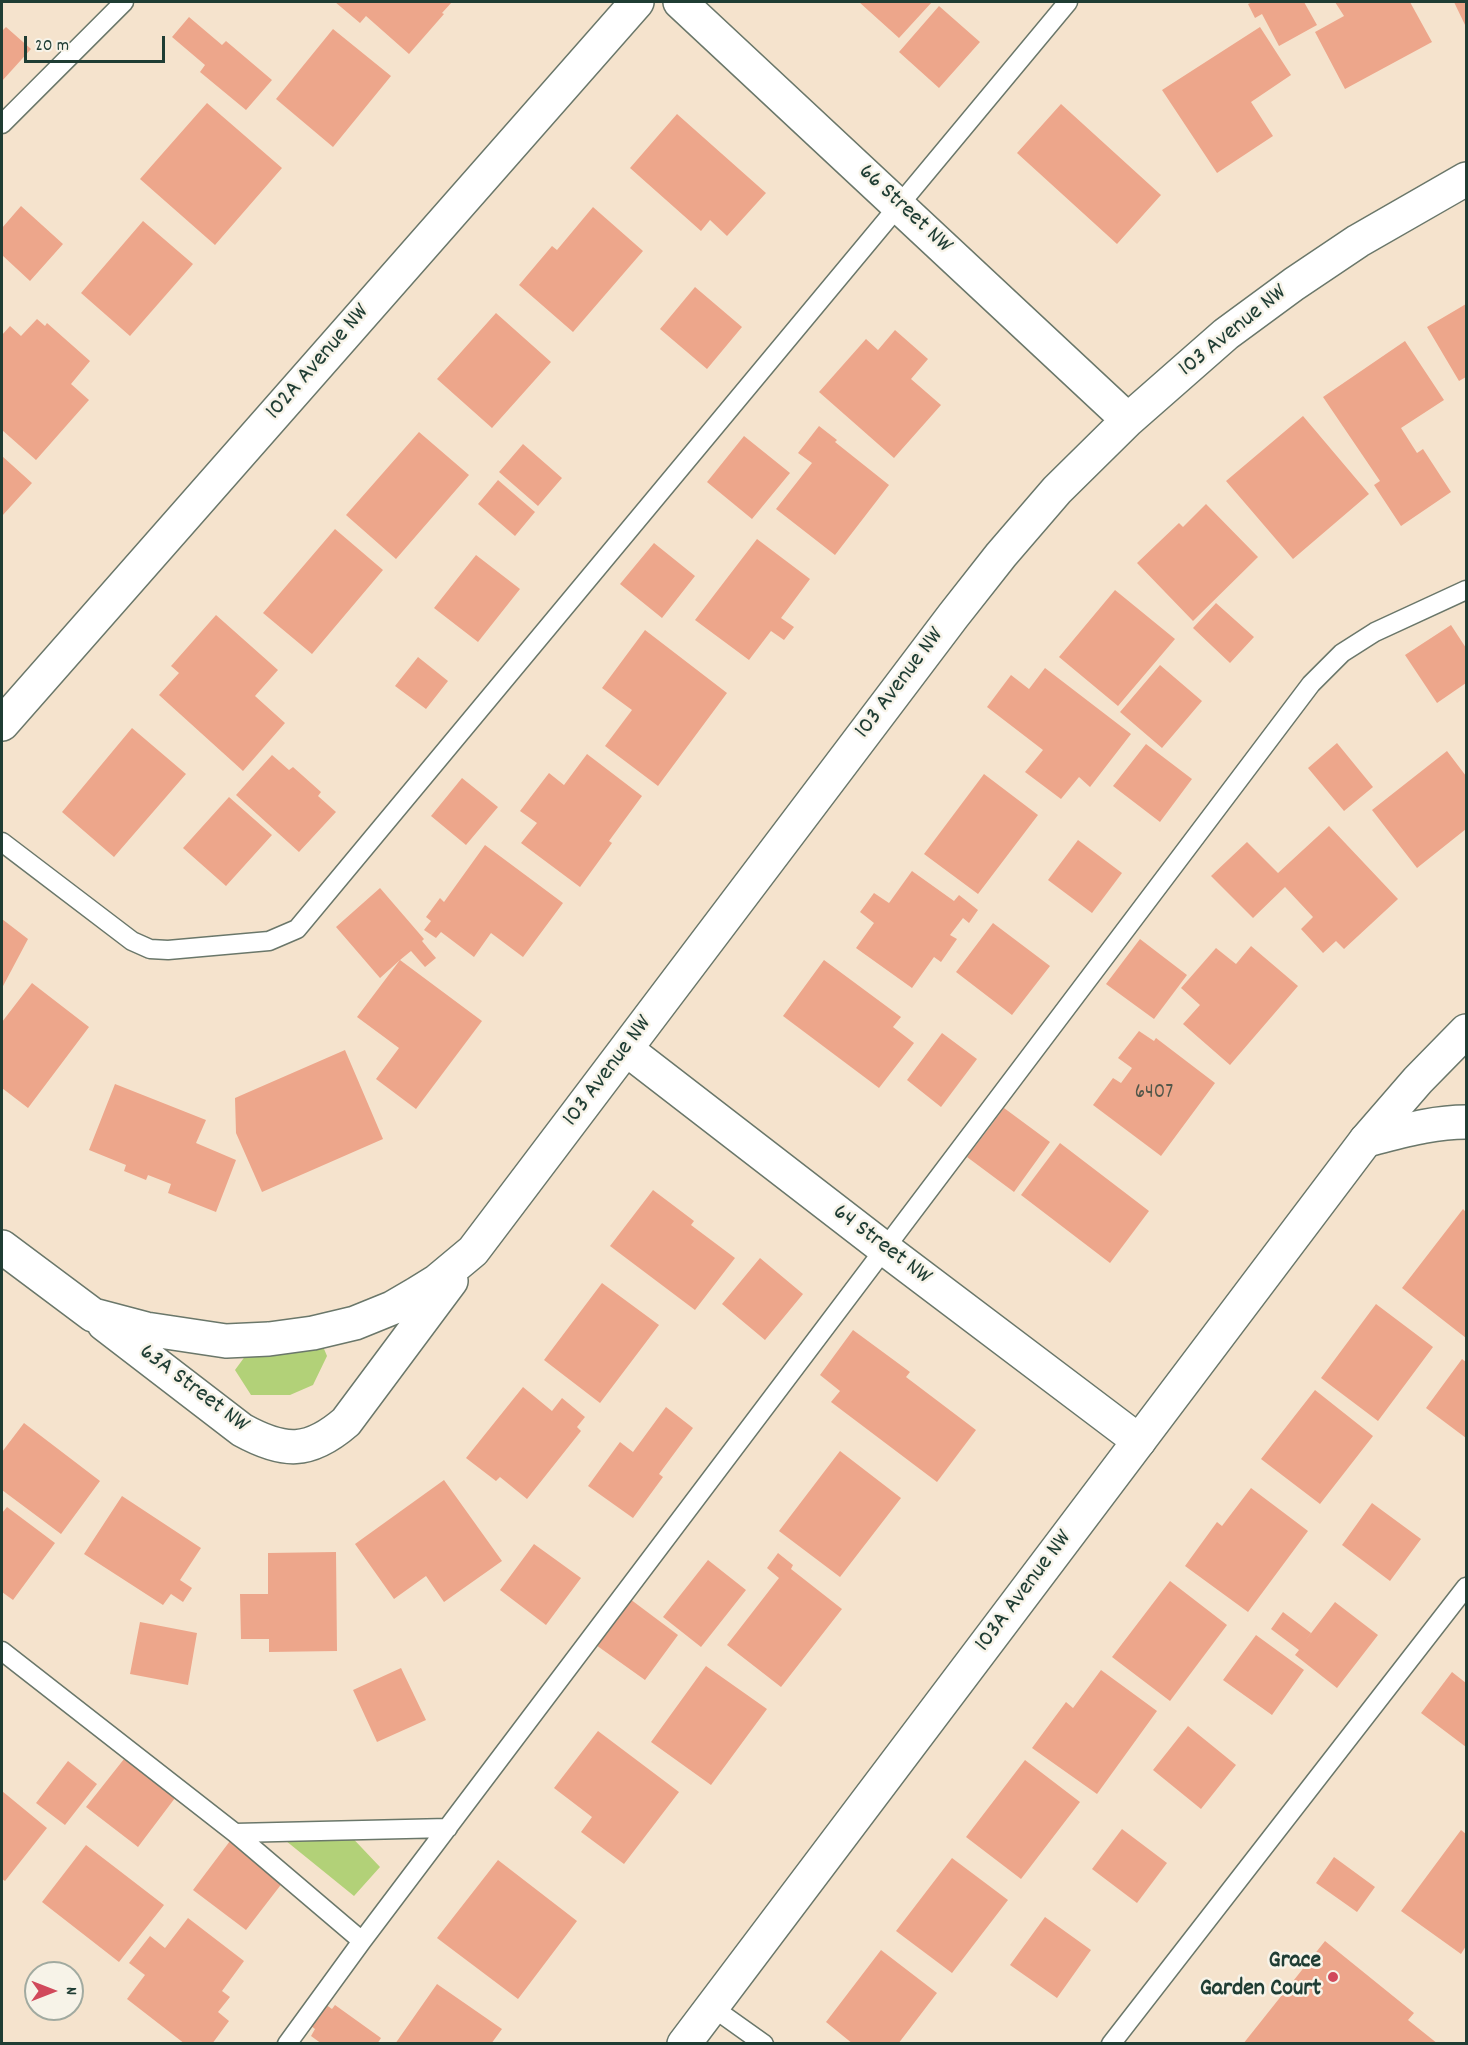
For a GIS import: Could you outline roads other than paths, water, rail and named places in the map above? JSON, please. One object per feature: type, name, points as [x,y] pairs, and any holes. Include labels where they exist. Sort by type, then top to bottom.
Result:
[{"type":"street","name":"102A Avenue NW","points":[[2,724],[637,2]]},
{"type":"street","name":"66 Street NW","points":[[680,2],[1128,420]]},
{"type":"street","name":"103 Avenue NW","points":[[300,1447],[330,1436],[346,1422],[966,598],[1057,490],[1128,420],[1226,334],[1358,241],[1467,179]]},
{"type":"street","name":"103A Avenue NW","points":[[684,2043],[1366,1140],[1418,1080],[1467,1031]]},
{"type":"street","name":"64 Street NW","points":[[626,1049],[885,1250],[1139,1441]]},
{"type":"street","points":[[1366,1140],[1431,1125],[1467,1122]]},
{"type":"street","name":"63A Street NW","points":[[2,1247],[242,1430],[261,1440],[283,1446],[300,1447]]},
{"type":"street","name":"103 Avenue NW","points":[[269,1339],[313,1333],[354,1323],[392,1308],[437,1281],[473,1251]]},
{"type":"street","name":"63A Street NW","points":[[93,1315],[146,1329],[225,1341],[269,1339]]},
{"type":"lane","points":[[2,124],[124,2]]},
{"type":"lane","points":[[2,842],[132,941],[150,949],[168,950],[269,941],[297,929],[1068,2]]},
{"type":"lane","points":[[287,2043],[1311,684],[1342,653],[1375,632],[1467,590]]},
{"type":"lane","points":[[1111,2043],[1467,1587]]},
{"type":"lane","points":[[2,1651],[235,1833],[362,1941]]},
{"type":"lane","points":[[235,1833],[448,1828]]},
{"type":"lane","points":[[712,2007],[764,2043]]},
{"type":"place","name":"Grace Garden Court","points":[[1333,1977]]}]
